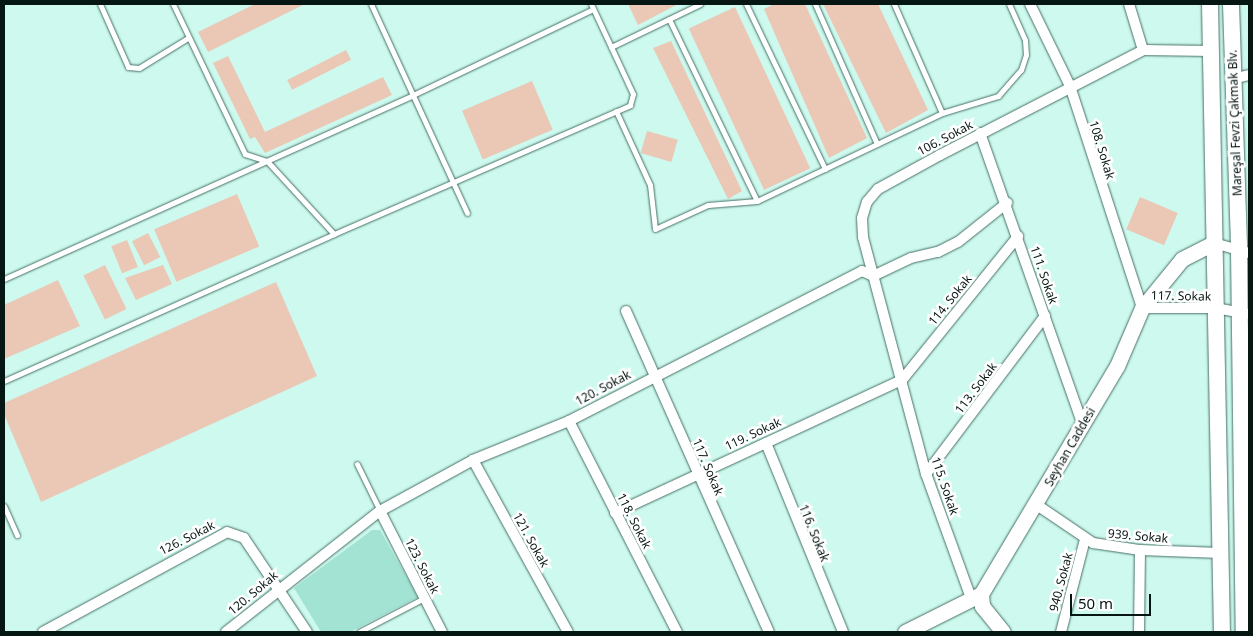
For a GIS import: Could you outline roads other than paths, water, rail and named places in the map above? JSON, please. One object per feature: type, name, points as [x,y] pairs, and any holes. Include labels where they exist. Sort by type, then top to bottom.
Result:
[{"type":"main road","name":"Mareşal Fevzi Çakmak Blv.","points":[[1210,4],[1222,632]]},
{"type":"main road","name":"Mareşal Fevzi Çakmak Blv.","points":[[1231,4],[1232,79],[1244,251],[1246,484],[1244,632]]},
{"type":"main road","name":"Seyhan Caddesi","points":[[976,596],[1037,505],[1117,366],[1142,308],[1182,259],[1214,242]]},
{"type":"main road","points":[[905,632],[976,596],[1003,632]]},
{"type":"street","name":"108. Sokak","points":[[1030,4],[1070,86],[1142,308]]},
{"type":"street","points":[[1129,4],[1143,50]]},
{"type":"street","name":"106. Sokak","points":[[902,380],[863,237],[862,218],[867,202],[878,189],[980,133],[1143,50],[1211,51]]},
{"type":"street","points":[[1232,79],[1249,75]]},
{"type":"street","name":"111. Sokak","points":[[980,133],[1007,202],[1083,425]]},
{"type":"street","name":"120. Sokak","points":[[226,632],[280,587],[380,511],[473,460],[569,421],[656,374],[862,271],[873,276],[958,242],[1007,202]]},
{"type":"street","name":"114. Sokak","points":[[902,380],[1018,236]]},
{"type":"street","points":[[1214,242],[1244,251]]},
{"type":"street","name":"117. Sokak","points":[[1142,308],[1215,308],[1245,314]]},
{"type":"street","name":"117. Sokak","points":[[626,311],[656,374],[696,474],[769,632]]},
{"type":"street","name":"113. Sokak","points":[[926,474],[1046,316]]},
{"type":"street","name":"119. Sokak","points":[[615,513],[902,380]]},
{"type":"street","name":"115. Sokak","points":[[902,380],[926,474],[976,596]]},
{"type":"street","name":"118. Sokak","points":[[569,421],[677,632]]},
{"type":"street","name":"116. Sokak","points":[[766,442],[843,632]]},
{"type":"street","name":"121. Sokak","points":[[473,460],[568,632]]},
{"type":"street","name":"939. Sokak","points":[[1037,505],[1085,539],[1113,548],[1220,553]]},
{"type":"street","name":"123. Sokak","points":[[380,511],[442,632]]},
{"type":"street","name":"126. Sokak","points":[[43,632],[227,532],[244,538],[280,587],[307,632]]},
{"type":"street","name":"940. Sokak","points":[[1061,632],[1085,539]]},
{"type":"street","points":[[1139,632],[1140,550]]},
{"type":"lane","points":[[100,4],[128,67],[139,68],[188,38]]},
{"type":"lane","points":[[173,4],[245,154],[267,161],[334,234]]},
{"type":"lane","points":[[371,4],[467,213]]},
{"type":"lane","points":[[611,47],[700,4]]},
{"type":"lane","points":[[746,4],[825,170]]},
{"type":"lane","points":[[815,4],[878,144]]},
{"type":"lane","points":[[894,4],[942,113]]},
{"type":"lane","points":[[616,111],[650,185],[654,229],[708,205],[757,201],[942,113],[998,96],[1021,70],[1026,55],[1025,40],[1009,4]]},
{"type":"lane","points":[[4,279],[413,95],[592,6],[633,94],[630,105],[4,381]]},
{"type":"lane","points":[[669,19],[757,201]]},
{"type":"lane","points":[[357,464],[380,511]]},
{"type":"lane","points":[[4,506],[18,535]]},
{"type":"lane","points":[[359,632],[424,598]]}]
